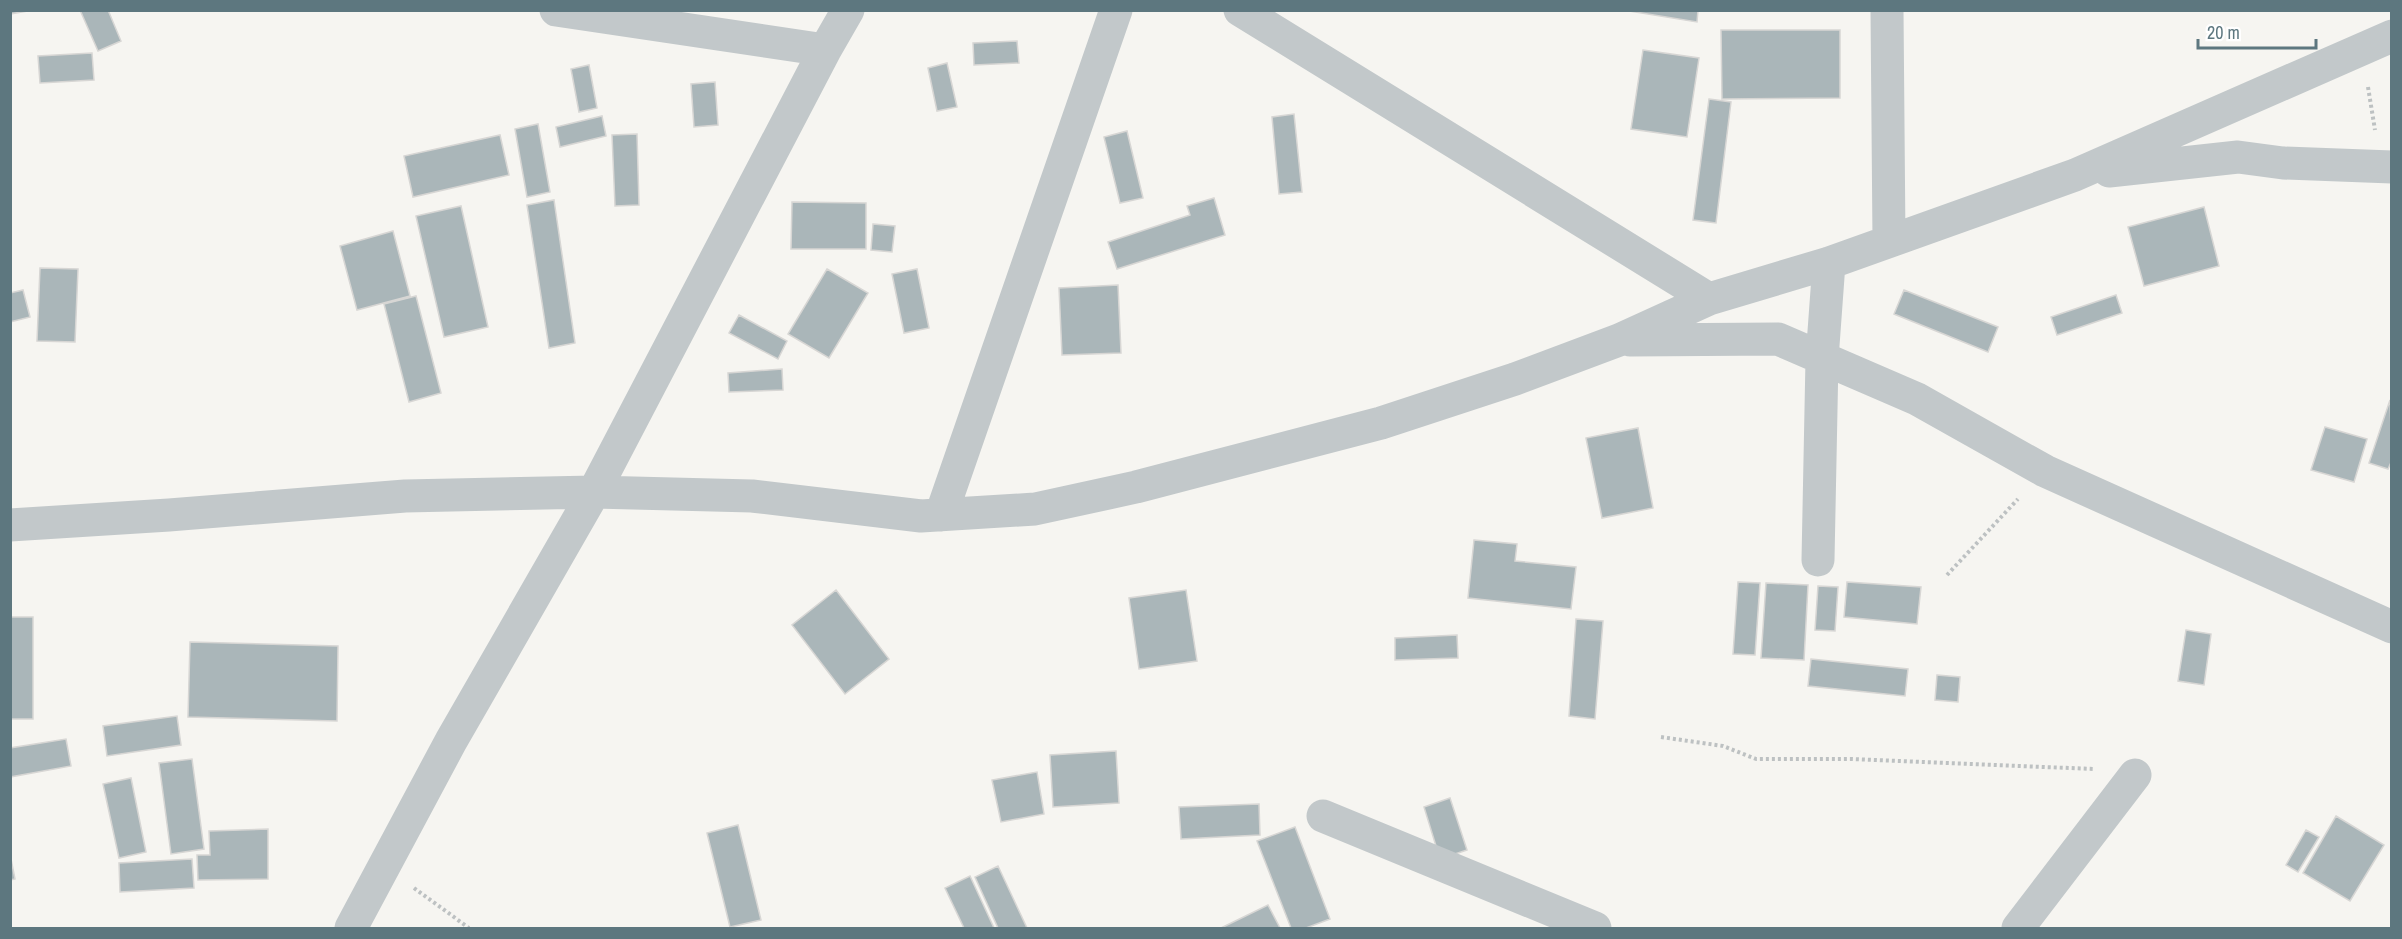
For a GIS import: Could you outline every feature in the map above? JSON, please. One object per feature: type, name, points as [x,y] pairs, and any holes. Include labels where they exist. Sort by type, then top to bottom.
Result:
[{"type":"street","points":[[556,10],[825,50]]},
{"type":"street","points":[[351,928],[451,741],[594,492],[848,10]]},
{"type":"street","points":[[941,515],[1116,10]]},
{"type":"street","points":[[1240,10],[1709,299]]},
{"type":"street","points":[[1887,10],[1889,241]]},
{"type":"street","points":[[10,525],[405,496],[594,492],[752,496],[921,516],[1035,509],[1136,487],[1381,423],[1515,379],[1619,340],[1709,299],[1829,263],[2074,175],[2361,52],[2391,36]]},
{"type":"street","points":[[2074,175],[2238,157],[2283,162],[2386,167]]},
{"type":"street","points":[[1818,560],[1822,359],[1829,263]]},
{"type":"street","points":[[1619,340],[1778,339],[1917,399],[2045,471],[2391,627]]},
{"type":"street","points":[[2018,928],[2135,775]]},
{"type":"street","points":[[1323,816],[1594,928]]},
{"type":"path","points":[[2361,52],[2386,167]]},
{"type":"path","points":[[1947,575],[2045,471]]},
{"type":"path","points":[[1661,737],[1724,746],[1756,759],[1863,759],[2103,770],[2135,775]]},
{"type":"path","points":[[385,867],[469,928]]},
{"type":"building","points":[[10,10],[27,10],[27,11],[10,14]]},
{"type":"building","points":[[80,10],[108,10],[121,41],[98,51]]},
{"type":"building","points":[[1623,10],[1698,10],[1697,22]]},
{"type":"building","points":[[1721,30],[1840,30],[1840,98],[1722,99]]},
{"type":"building","points":[[1017,41],[1019,63],[974,65],[973,43]]},
{"type":"building","points":[[1643,50],[1699,58],[1687,137],[1631,129]]},
{"type":"building","points":[[92,53],[94,80],[40,83],[38,56]]},
{"type":"building","points":[[947,63],[957,107],[937,111],[928,68]]},
{"type":"building","points":[[589,65],[597,108],[579,112],[571,69]]},
{"type":"building","points":[[715,82],[718,125],[694,127],[691,84]]},
{"type":"building","points":[[1709,99],[1731,102],[1716,223],[1693,220]]},
{"type":"building","points":[[1294,114],[1302,192],[1279,194],[1272,117]]},
{"type":"building","points":[[602,116],[606,136],[560,147],[556,127]]},
{"type":"building","points":[[538,124],[550,192],[527,197],[515,129]]},
{"type":"building","points":[[1127,131],[1143,198],[1120,203],[1104,137]]},
{"type":"building","points":[[637,134],[639,205],[615,206],[612,135]]},
{"type":"building","points":[[500,135],[509,175],[413,197],[404,156]]},
{"type":"building","points":[[1214,198],[1225,235],[1117,269],[1108,242],[1190,215],[1187,206]]},
{"type":"building","points":[[554,200],[575,343],[549,348],[527,205]]},
{"type":"building","points":[[792,202],[866,203],[866,249],[791,249]]},
{"type":"building","points":[[461,206],[488,327],[444,337],[416,216]]},
{"type":"building","points":[[2204,207],[2219,266],[2144,286],[2128,227]]},
{"type":"building","points":[[873,224],[895,226],[892,252],[871,250]]},
{"type":"building","points":[[393,231],[410,296],[357,310],[340,246]]},
{"type":"building","points":[[40,268],[78,269],[75,342],[37,341]]},
{"type":"building","points":[[827,269],[868,293],[829,358],[788,334]]},
{"type":"building","points":[[917,269],[929,328],[904,333],[892,274]]},
{"type":"building","points":[[1118,285],[1121,353],[1062,355],[1059,288]]},
{"type":"building","points":[[23,290],[30,317],[10,322],[10,293]]},
{"type":"building","points":[[1904,290],[1998,327],[1988,352],[1894,314]]},
{"type":"building","points":[[2116,295],[2122,313],[2057,335],[2051,317]]},
{"type":"building","points":[[416,296],[441,393],[409,402],[384,304]]},
{"type":"building","points":[[739,315],[787,341],[778,359],[729,333]]},
{"type":"building","points":[[782,369],[783,390],[729,392],[728,373]]},
{"type":"building","points":[[2390,400],[2392,460],[2388,469],[2369,463]]},
{"type":"building","points":[[2325,427],[2367,439],[2354,482],[2311,470]]},
{"type":"building","points":[[1638,428],[1653,508],[1602,518],[1586,438]]},
{"type":"building","points":[[1474,540],[1517,544],[1515,561],[1576,567],[1571,609],[1468,598]]},
{"type":"building","points":[[1738,582],[1760,583],[1755,655],[1733,654]]},
{"type":"building","points":[[1847,582],[1921,587],[1917,624],[1844,617]]},
{"type":"building","points":[[1766,583],[1808,585],[1804,660],[1761,658]]},
{"type":"building","points":[[1818,586],[1838,587],[1835,631],[1815,630]]},
{"type":"building","points":[[836,590],[889,659],[845,694],[792,625]]},
{"type":"building","points":[[1186,590],[1197,661],[1139,669],[1129,598]]},
{"type":"building","points":[[10,617],[33,617],[33,719],[10,719]]},
{"type":"building","points":[[1576,619],[1603,621],[1595,719],[1569,716]]},
{"type":"building","points":[[2186,630],[2211,634],[2204,685],[2178,681]]},
{"type":"building","points":[[1457,635],[1458,658],[1395,660],[1395,638]]},
{"type":"building","points":[[190,642],[338,646],[337,721],[188,717]]},
{"type":"building","points":[[1811,659],[1908,669],[1905,696],[1808,686]]},
{"type":"building","points":[[1937,675],[1960,677],[1958,702],[1935,700]]},
{"type":"building","points":[[177,716],[181,745],[107,756],[103,726]]},
{"type":"building","points":[[66,739],[71,766],[10,777],[10,748]]},
{"type":"building","points":[[1116,751],[1119,803],[1053,807],[1050,755]]},
{"type":"building","points":[[192,759],[204,849],[171,854],[159,763]]},
{"type":"building","points":[[1037,772],[1044,814],[1001,822],[992,780]]},
{"type":"building","points":[[131,778],[146,852],[119,858],[103,784]]},
{"type":"building","points":[[1450,798],[1467,850],[1440,859],[1424,807]]},
{"type":"building","points":[[1259,804],[1260,835],[1181,839],[1179,807]]},
{"type":"building","points":[[2336,816],[2384,845],[2350,901],[2303,873]]},
{"type":"building","points":[[738,825],[761,920],[730,927],[707,833]]},
{"type":"building","points":[[1295,827],[1330,919],[1306,928],[1291,928],[1257,841]]},
{"type":"building","points":[[268,829],[268,879],[198,880],[197,855],[210,855],[209,831]]},
{"type":"building","points":[[2306,830],[2319,837],[2298,872],[2286,865]]},
{"type":"building","points":[[10,854],[15,879],[10,880]]},
{"type":"building","points":[[192,859],[194,888],[120,892],[119,863]]},
{"type":"building","points":[[998,866],[1027,928],[998,928],[975,877]]},
{"type":"building","points":[[970,876],[994,928],[964,928],[945,888]]},
{"type":"building","points":[[1268,905],[1280,928],[1221,928]]}]
